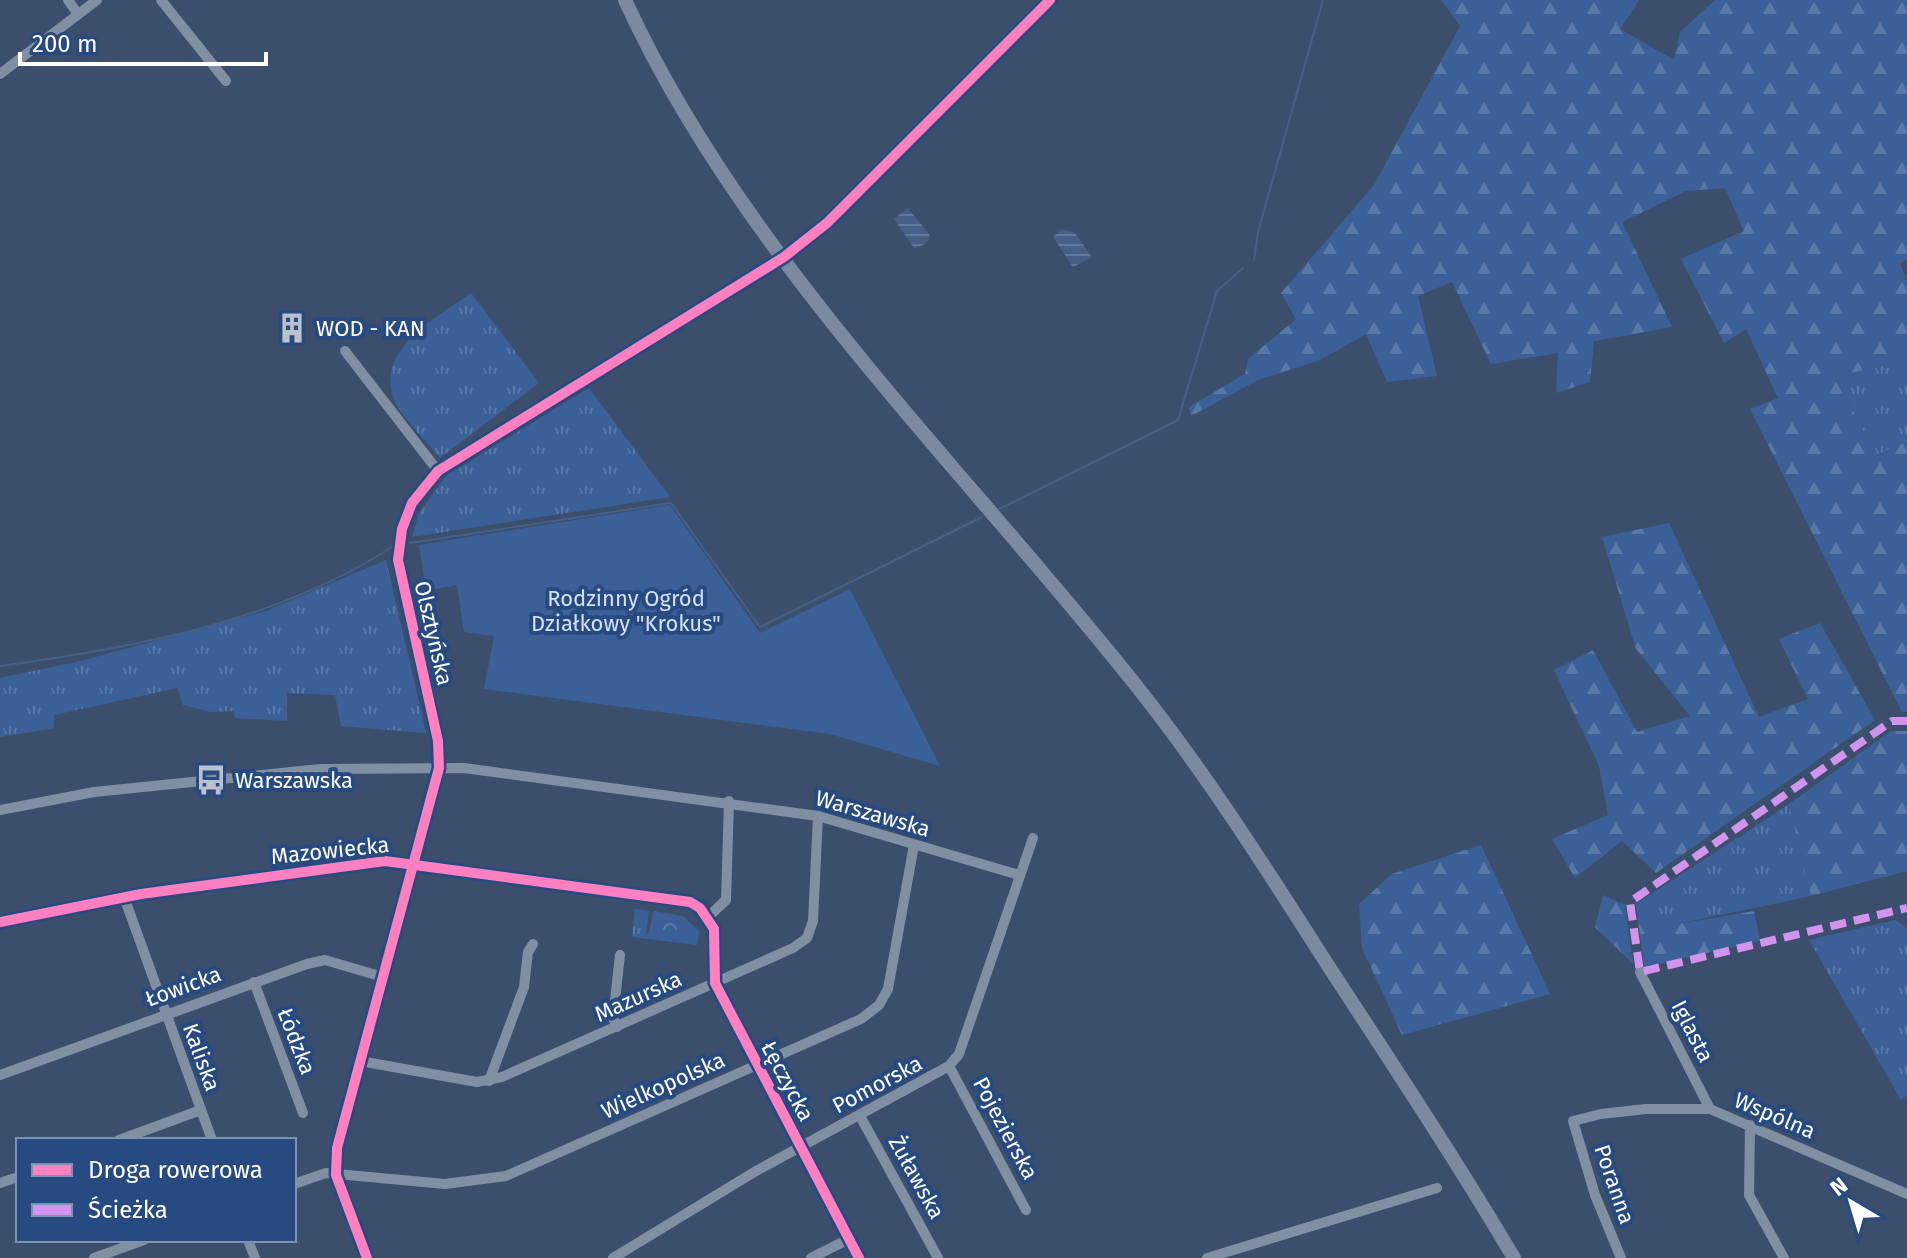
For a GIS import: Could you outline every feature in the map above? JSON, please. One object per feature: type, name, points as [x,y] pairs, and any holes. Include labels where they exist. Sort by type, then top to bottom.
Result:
[{"type":"main road","points":[[625,0],[647,48],[699,134],[784,257],[1140,690],[1262,864],[1465,1174],[1514,1258]]},
{"type":"street","points":[[68,0],[78,14]]},
{"type":"street","points":[[0,74],[97,0]]},
{"type":"street","points":[[161,0],[226,81]]},
{"type":"street","name":"Olsztyńska","points":[[367,1258],[336,1175],[337,1148],[439,768],[438,741],[398,560],[402,529],[412,503],[438,471],[784,257],[827,223],[1050,0]]},
{"type":"street","points":[[345,351],[438,471]]},
{"type":"street","name":"Warszawska","points":[[0,810],[94,792],[320,769],[464,768],[729,801],[818,816],[1019,875]]},
{"type":"street","points":[[708,917],[726,900],[729,801]]},
{"type":"street","name":"Mazurska","points":[[360,1061],[477,1082],[489,1081],[715,983],[807,938],[813,921],[818,816]]},
{"type":"street","name":"Pomorska","points":[[613,1258],[801,1147],[949,1066],[959,1054],[1033,838]]},
{"type":"street","name":"Wielkopolska","points":[[296,1183],[316,1175],[445,1184],[506,1176],[861,1019],[879,1005],[888,989],[914,845]]},
{"type":"street","name":"Mazowiecka","points":[[0,922],[124,897],[385,861],[690,902],[708,917]]},
{"type":"street","name":"Kaliska","points":[[124,897],[211,1138]]},
{"type":"street","name":"Łęczycka","points":[[708,917],[714,929],[715,983],[859,1258]]},
{"type":"street","points":[[489,1081],[524,987],[528,952],[533,944]]},
{"type":"street","points":[[617,1027],[613,1018],[620,955]]},
{"type":"street","name":"Łowicka","points":[[0,1075],[254,982],[325,960],[383,977]]},
{"type":"street","name":"Iglasta","points":[[1640,972],[1710,1109]]},
{"type":"street","name":"Łódzka","points":[[254,982],[303,1113]]},
{"type":"street","name":"Pojezierska","points":[[949,1066],[1026,1210]]},
{"type":"street","name":"Wspólna","points":[[1573,1121],[1646,1109],[1710,1109],[1907,1194]]},
{"type":"street","points":[[124,1138],[201,1110]]},
{"type":"street","name":"Żuławska","points":[[860,1116],[938,1258]]},
{"type":"street","name":"Poranna","points":[[1573,1121],[1595,1195],[1621,1258]]},
{"type":"street","points":[[1750,1125],[1749,1195],[1784,1258]]},
{"type":"street","points":[[1207,1258],[1437,1188]]},
{"type":"street","points":[[811,1258],[849,1239]]},
{"type":"street","points":[[94,1258],[138,1242]]},
{"type":"green space","points":[[1441,0],[1639,0],[1620,29],[1674,60],[1680,32],[1715,0],[1907,0],[1907,260],[1900,263],[1907,280],[1907,361],[1835,376],[1876,455],[1907,442],[1907,712],[1902,712],[1750,409],[1778,398],[1746,329],[1724,343],[1681,259],[1744,231],[1725,188],[1686,191],[1622,222],[1672,327],[1594,341],[1590,382],[1556,393],[1558,353],[1491,364],[1452,282],[1418,296],[1437,376],[1387,382],[1366,334],[1320,360],[1258,380],[1191,416],[1189,407],[1245,374],[1248,359],[1296,319],[1281,293],[1374,185],[1460,26]]},
{"type":"green space","points":[[471,293],[539,383],[440,458],[397,406],[390,381],[393,364],[413,336]]},
{"type":"green space","points":[[1907,361],[1907,442],[1876,456],[1835,375]]},
{"type":"green space","points":[[589,388],[670,497],[412,537],[419,513],[446,476]]},
{"type":"green space","name":"Rodzinny Ogród Działkowy \"Krokus\"","points":[[670,505],[760,633],[850,589],[940,766],[830,734],[484,689],[494,636],[464,632],[457,585],[426,591],[419,545]]},
{"type":"green space","points":[[1669,523],[1759,717],[1808,699],[1779,639],[1820,623],[1875,720],[1656,873],[1622,841],[1575,878],[1552,839],[1608,815],[1599,766],[1554,670],[1593,650],[1637,732],[1690,716],[1636,649],[1602,537]]},
{"type":"green space","points":[[386,560],[426,733],[341,726],[335,695],[287,693],[287,721],[235,718],[234,711],[211,712],[183,705],[177,688],[54,715],[54,728],[0,737],[0,678],[81,661],[266,611]]},
{"type":"green space","points":[[1891,731],[1907,731],[1907,871],[1811,896],[1789,804]]},
{"type":"green space","points":[[1789,804],[1811,896],[1672,925],[1636,904]]},
{"type":"green space","points":[[1481,845],[1550,994],[1402,1035],[1362,948],[1359,904],[1392,874]]},
{"type":"green space","points":[[1603,895],[1625,905],[1633,964],[1595,927]]},
{"type":"green space","points":[[1636,904],[1672,925],[1754,911],[1760,941],[1644,967]]},
{"type":"green space","points":[[635,909],[649,911],[646,933],[698,940],[697,945],[632,937]]},
{"type":"green space","points":[[653,911],[683,916],[699,931],[698,940],[649,934]]},
{"type":"green space","points":[[1895,920],[1907,928],[1907,1096],[1901,1100],[1809,940]]},
{"type":"shaded area","points":[[908,208],[929,234],[927,242],[914,248],[894,219]]},
{"type":"shaded area","points":[[1062,229],[1075,233],[1092,257],[1073,267],[1053,237]]},
{"type":"waterway","points":[[1254,260],[1258,232],[1323,0]]},
{"type":"waterway","points":[[999,509],[1178,420],[1217,291],[1243,268]]},
{"type":"waterway","points":[[410,543],[671,503],[760,627],[982,517]]},
{"type":"waterway","points":[[0,666],[154,640],[255,612],[351,571],[395,545]]},
{"type":"marked path","points":[[1907,721],[1892,721],[1630,902],[1640,972],[1907,908]]},
{"type":"cycle path","points":[[367,1258],[336,1175],[337,1148],[439,768],[438,741],[398,560],[402,529],[412,503],[438,471],[784,257],[827,223],[1050,0]]},
{"type":"cycle path","points":[[0,922],[141,894],[385,861],[690,902],[700,908],[714,929],[715,983],[859,1258]]},
{"type":"place","name":"WOD - KAN","points":[[292,328]]},
{"type":"place","name":"Warszawska","points":[[211,780]]}]
